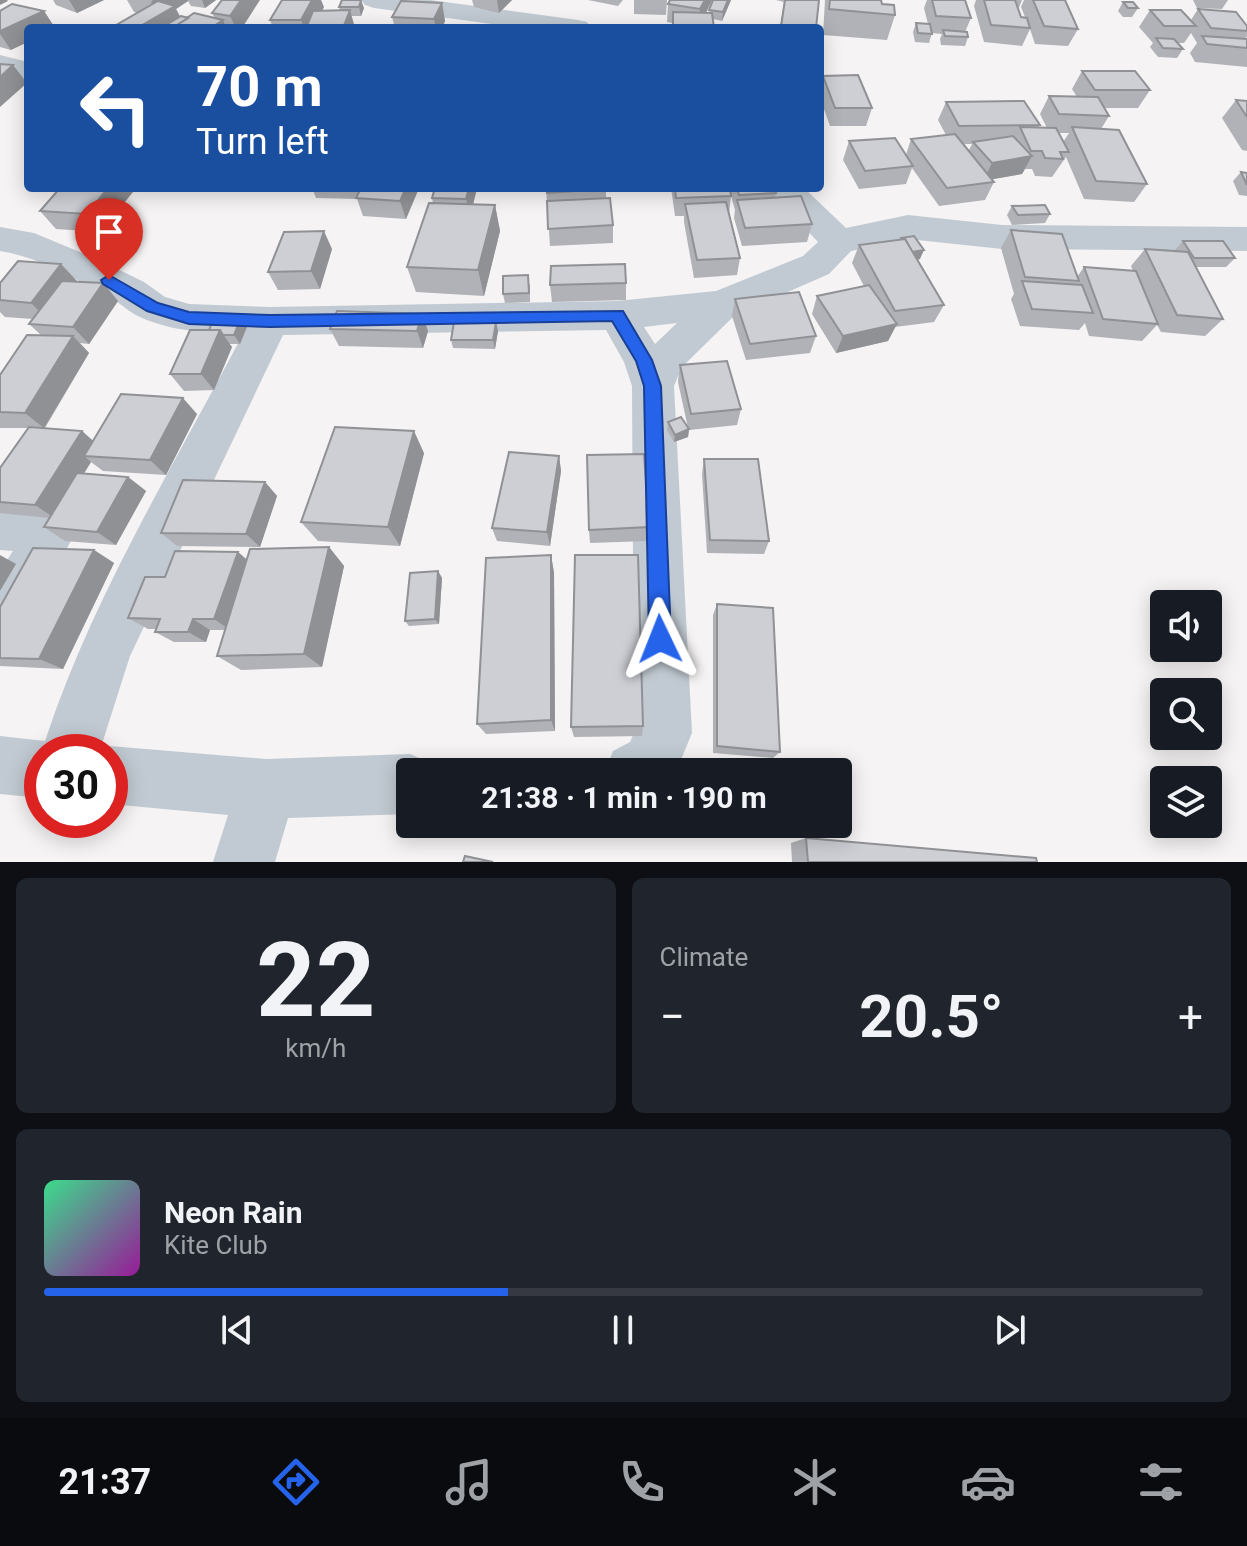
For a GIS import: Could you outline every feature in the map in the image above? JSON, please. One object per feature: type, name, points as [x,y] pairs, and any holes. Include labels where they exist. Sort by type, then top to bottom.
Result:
[{"type":"street","points":[[374,0],[549,24]]},
{"type":"street","points":[[0,63],[24,70]]},
{"type":"street","points":[[788,192],[839,242]]},
{"type":"street","points":[[0,239],[21,242],[86,269],[131,292],[152,307],[189,318],[270,321],[617,315],[721,305],[816,265],[839,242],[908,227],[1002,237],[1247,239]]},
{"type":"street","points":[[653,386],[666,358],[721,305]]},
{"type":"street","points":[[617,315],[644,360],[653,386],[663,733],[653,758]]},
{"type":"street","points":[[76,734],[109,643],[270,321]]},
{"type":"street","points":[[0,528],[52,532],[0,618]]},
{"type":"street","points":[[0,765],[24,767]]},
{"type":"street","points":[[128,777],[266,789],[396,784]]},
{"type":"street","points":[[244,862],[266,789]]},
{"type":"building","points":[[222,0],[241,0],[230,16],[212,13]]},
{"type":"building","points":[[282,0],[312,0],[301,20],[270,20]]},
{"type":"building","points":[[342,0],[361,0],[359,7],[339,7]]},
{"type":"building","points":[[670,0],[705,0],[700,9],[668,4]]},
{"type":"building","points":[[713,0],[728,0],[723,12],[709,10]]},
{"type":"building","points":[[785,0],[819,0],[816,24],[781,24]]},
{"type":"building","points":[[830,0],[881,0],[882,4],[894,5],[895,15],[829,9]]},
{"type":"building","points":[[932,0],[965,0],[971,18],[936,16]]},
{"type":"building","points":[[984,0],[1015,0],[1021,17],[1027,18],[1030,28],[991,25]]},
{"type":"building","points":[[1033,0],[1065,0],[1078,29],[1044,26]]},
{"type":"building","points":[[158,1],[175,6],[144,24],[118,24]]},
{"type":"building","points":[[401,1],[442,3],[434,19],[392,17]]},
{"type":"building","points":[[1123,2],[1133,2],[1138,8],[1128,8]]},
{"type":"building","points":[[12,4],[44,11],[0,31],[0,11]]},
{"type":"building","points":[[1198,9],[1236,12],[1247,26],[1247,31],[1211,28]]},
{"type":"building","points":[[350,10],[345,24],[308,24],[313,11]]},
{"type":"building","points":[[1150,10],[1181,10],[1196,26],[1164,26]]},
{"type":"building","points":[[673,12],[712,13],[713,24],[673,24]]},
{"type":"building","points":[[194,13],[223,20],[217,24],[178,24]]},
{"type":"building","points":[[181,16],[188,18],[178,24],[168,24]]},
{"type":"building","points":[[916,23],[930,24],[932,34],[918,33]]},
{"type":"building","points":[[943,30],[967,32],[968,37],[945,36]]},
{"type":"building","points":[[1202,36],[1247,39],[1247,48],[1207,44]]},
{"type":"building","points":[[1156,38],[1174,39],[1183,49],[1163,48]]},
{"type":"building","points":[[0,64],[13,65],[0,77]]},
{"type":"building","points":[[1082,71],[1135,71],[1150,90],[1095,90]]},
{"type":"building","points":[[858,75],[872,108],[835,108],[824,76]]},
{"type":"building","points":[[1049,96],[1098,97],[1109,116],[1059,114]]},
{"type":"building","points":[[1236,100],[1247,101],[1247,117]]},
{"type":"building","points":[[1024,101],[1040,125],[959,126],[946,102]]},
{"type":"building","points":[[1020,127],[1056,128],[1069,152],[1060,152],[1063,159],[1045,158],[1042,151],[1031,151]]},
{"type":"building","points":[[1072,127],[1119,130],[1147,184],[1096,181]]},
{"type":"building","points":[[955,134],[994,182],[947,188],[911,139]]},
{"type":"building","points":[[1013,136],[1032,156],[992,163],[973,142]]},
{"type":"building","points":[[895,138],[913,166],[865,171],[849,141]]},
{"type":"building","points":[[57,192],[105,192],[87,214],[40,211]]},
{"type":"building","points":[[359,192],[404,192],[400,201],[356,198]]},
{"type":"building","points":[[434,192],[468,192],[466,199],[432,198]]},
{"type":"building","points":[[675,192],[730,192],[731,196],[676,198]]},
{"type":"building","points":[[738,192],[776,193],[739,195]]},
{"type":"building","points":[[801,196],[812,224],[745,228],[737,200]]},
{"type":"building","points":[[610,198],[613,225],[548,229],[547,201]]},
{"type":"building","points":[[726,202],[740,258],[697,260],[685,204]]},
{"type":"building","points":[[429,203],[495,205],[478,270],[407,267]]},
{"type":"building","points":[[1045,205],[1050,214],[1018,215],[1012,206]]},
{"type":"building","points":[[1011,230],[1062,234],[1079,281],[1025,277]]},
{"type":"building","points":[[324,231],[311,271],[268,272],[284,232]]},
{"type":"building","points":[[914,236],[924,250],[912,252],[905,239],[901,238]]},
{"type":"building","points":[[905,239],[944,305],[895,311],[859,245]]},
{"type":"building","points":[[1183,241],[1223,241],[1235,258],[1194,258]]},
{"type":"building","points":[[1145,249],[1188,252],[1223,319],[1177,315]]},
{"type":"building","points":[[18,261],[61,264],[31,303],[0,300],[0,283]]},
{"type":"building","points":[[625,264],[626,283],[550,285],[551,266]]},
{"type":"building","points":[[1084,267],[1136,271],[1158,324],[1103,319]]},
{"type":"building","points":[[528,275],[529,293],[503,294],[503,276]]},
{"type":"building","points":[[62,281],[103,283],[73,327],[29,324]]},
{"type":"building","points":[[1022,281],[1082,285],[1093,313],[1032,309]]},
{"type":"building","points":[[869,285],[897,324],[843,336],[817,296]]},
{"type":"building","points":[[799,292],[816,336],[750,344],[735,299]]},
{"type":"building","points":[[337,311],[422,314],[417,331],[330,329]]},
{"type":"building","points":[[214,318],[241,318],[234,335],[223,335],[220,330],[209,330]]},
{"type":"building","points":[[454,322],[496,322],[493,340],[451,340]]},
{"type":"building","points":[[190,330],[220,330],[201,374],[170,374]]},
{"type":"building","points":[[27,335],[73,336],[25,413],[0,412],[0,375]]},
{"type":"building","points":[[727,361],[741,409],[691,414],[680,365]]},
{"type":"building","points":[[121,394],[183,398],[150,460],[84,456]]},
{"type":"building","points":[[681,417],[689,429],[675,435],[668,422]]},
{"type":"building","points":[[29,427],[82,431],[35,505],[0,502],[0,468]]},
{"type":"building","points":[[335,427],[414,431],[388,527],[301,522]]},
{"type":"building","points":[[509,452],[559,456],[547,532],[492,528]]},
{"type":"building","points":[[644,454],[649,527],[589,530],[587,455]]},
{"type":"building","points":[[704,459],[758,459],[769,541],[710,540]]},
{"type":"building","points":[[77,473],[128,477],[97,532],[44,527]]},
{"type":"building","points":[[183,480],[265,482],[246,534],[161,533]]},
{"type":"building","points":[[329,547],[304,654],[217,656],[250,549]]},
{"type":"building","points":[[33,548],[94,550],[39,659],[0,658],[0,607]]},
{"type":"building","points":[[175,551],[238,552],[214,619],[193,619],[188,632],[155,632],[160,619],[128,618],[145,577],[165,577]]},
{"type":"building","points":[[551,555],[551,720],[477,724],[486,558]]},
{"type":"building","points":[[575,555],[638,555],[643,726],[571,727]]},
{"type":"building","points":[[438,571],[435,619],[405,621],[410,573]]},
{"type":"building","points":[[717,604],[773,608],[780,752],[717,746]]},
{"type":"building","points":[[806,838],[1036,858],[1037,862],[808,862]]},
{"type":"building","points":[[465,856],[493,862],[463,862]]},
{"type":"route","points":[[109,280],[152,307],[189,318],[270,321],[617,315],[644,360],[653,386],[660,639]]}]
